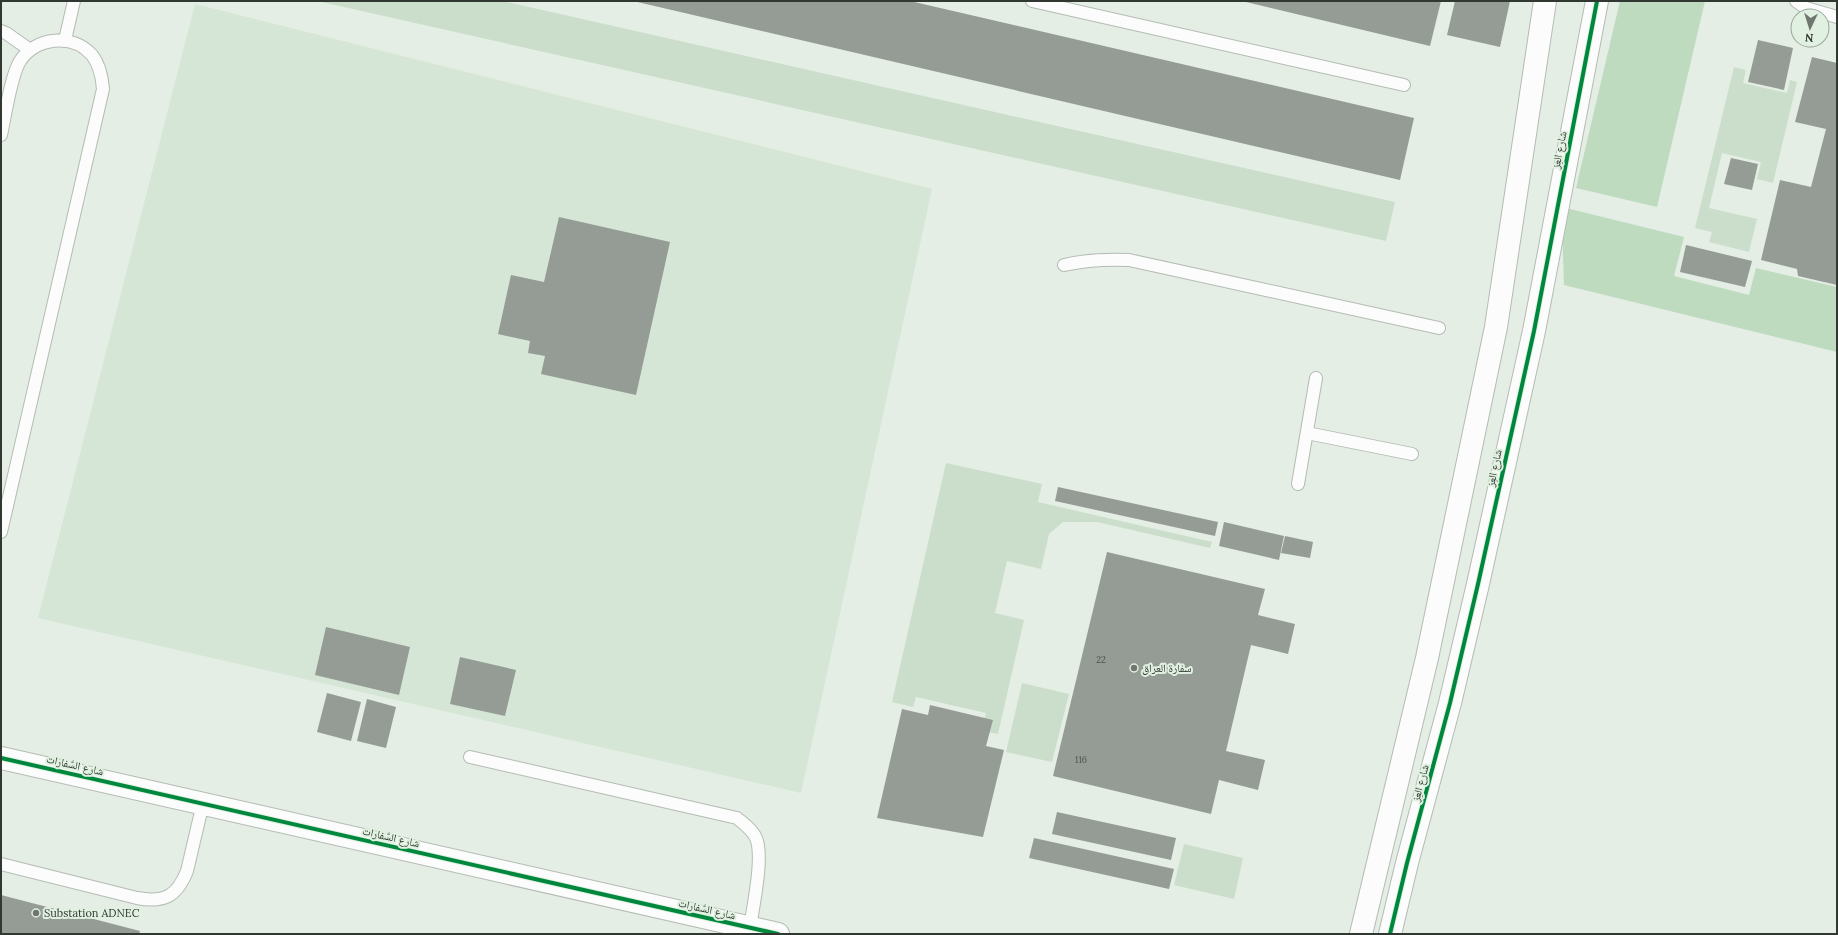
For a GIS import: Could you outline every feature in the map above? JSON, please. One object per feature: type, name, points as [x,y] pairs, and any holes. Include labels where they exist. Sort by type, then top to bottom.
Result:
[{"type":"street","name":"شارع العِز","points":[[1361,934],[1427,658],[1496,327],[1545,1]]},
{"type":"street","name":"شارع العِز","points":[[1390,934],[1457,676],[1478,584],[1534,331],[1597,1]]},
{"type":"street","name":"شارع السَّفارات","points":[[1,758],[778,934]]},
{"type":"lane","points":[[65,40],[74,1]]},
{"type":"lane","points":[[1032,1],[1404,85]]},
{"type":"lane","points":[[1796,1],[1806,8],[1837,17]]},
{"type":"lane","points":[[1,31],[30,50]]},
{"type":"lane","points":[[1,135],[15,75],[20,61],[30,50],[45,42],[65,40],[82,47],[91,55],[99,67],[103,89],[1,532]]},
{"type":"lane","points":[[1064,265],[1085,260],[1129,260],[1439,328]]},
{"type":"lane","points":[[1298,484],[1316,378]]},
{"type":"lane","points":[[1307,433],[1412,454]]},
{"type":"lane","points":[[470,757],[737,818],[748,827],[756,838],[759,851],[750,928]]},
{"type":"lane","points":[[1,864],[137,898],[158,900],[169,896],[178,889],[184,879],[188,870],[203,803]]},
{"type":"shaded area","points":[[317,1],[502,1],[1395,202],[1386,241]]},
{"type":"shaded area","points":[[195,4],[932,189],[801,793],[38,618]]},
{"type":"shaded area","points":[[1734,67],[1746,70],[1743,83],[1787,93],[1790,80],[1797,82],[1773,183],[1757,179],[1761,162],[1722,153],[1709,208],[1757,219],[1749,252],[1709,242],[1712,232],[1695,228]]},
{"type":"shaded area","points":[[946,463],[1042,484],[1038,502],[1212,542],[1210,548],[1097,522],[1063,522],[1049,534],[1041,569],[1007,561],[995,613],[1024,620],[998,734],[982,731],[986,713],[916,697],[913,707],[892,702]]},
{"type":"shaded area","points":[[1022,683],[1069,694],[1052,762],[1006,752]]},
{"type":"shaded area","points":[[1184,844],[1243,858],[1234,899],[1174,885]]},
{"type":"green space","points":[[1620,1],[1705,1],[1657,207],[1576,188]]},
{"type":"green space","points":[[1566,208],[1684,237],[1674,276],[1749,295],[1756,268],[1837,287],[1837,352],[1564,285],[1562,225]]},
{"type":"building","points":[[633,1],[910,1],[1414,118],[1400,180]]},
{"type":"building","points":[[1242,1],[1441,1],[1430,46]]},
{"type":"building","points":[[1455,1],[1510,1],[1500,47],[1447,35]]},
{"type":"building","points":[[1758,40],[1793,48],[1784,90],[1748,82]]},
{"type":"building","points":[[1812,57],[1837,63],[1837,285],[1798,276],[1797,269],[1761,260],[1780,180],[1811,187],[1826,129],[1795,122]]},
{"type":"building","points":[[1731,158],[1758,164],[1752,190],[1724,184]]},
{"type":"building","points":[[559,217],[670,242],[636,395],[541,374],[545,356],[528,353],[530,341],[498,334],[511,275],[544,282]]},
{"type":"building","points":[[1686,245],[1752,261],[1745,287],[1680,272]]},
{"type":"building","points":[[1058,487],[1218,522],[1215,536],[1055,501]]},
{"type":"building","points":[[1224,522],[1284,536],[1279,560],[1219,546]]},
{"type":"building","points":[[1285,536],[1313,542],[1310,558],[1281,553]]},
{"type":"building","points":[[1107,552],[1265,589],[1258,615],[1295,624],[1288,654],[1251,645],[1226,751],[1265,760],[1258,790],[1219,780],[1211,814],[1053,776]]},
{"type":"building","points":[[326,627],[410,647],[399,695],[315,675]]},
{"type":"building","points":[[460,657],[516,670],[505,716],[450,704]]},
{"type":"building","points":[[327,693],[361,702],[351,741],[317,732]]},
{"type":"building","points":[[367,699],[396,707],[386,748],[357,741]]},
{"type":"building","points":[[930,705],[993,720],[986,746],[1004,750],[983,837],[877,818],[902,709],[928,715]]},
{"type":"building","points":[[1057,812],[1176,838],[1171,860],[1052,834]]},
{"type":"building","points":[[1034,838],[1174,869],[1169,889],[1029,858]]},
{"type":"building","name":"Substation ADNEC","points":[[1,895],[140,931],[139,934],[1,934]]},
{"type":"cycle path","points":[[1390,934],[1407,863],[1450,703],[1478,584],[1534,331],[1597,1]]},
{"type":"cycle path","points":[[1,758],[778,934]]},
{"type":"place","name":"سفارة العراق","points":[[1134,668]]},
{"type":"place","name":"Substation ADNEC","points":[[36,913]]}]
